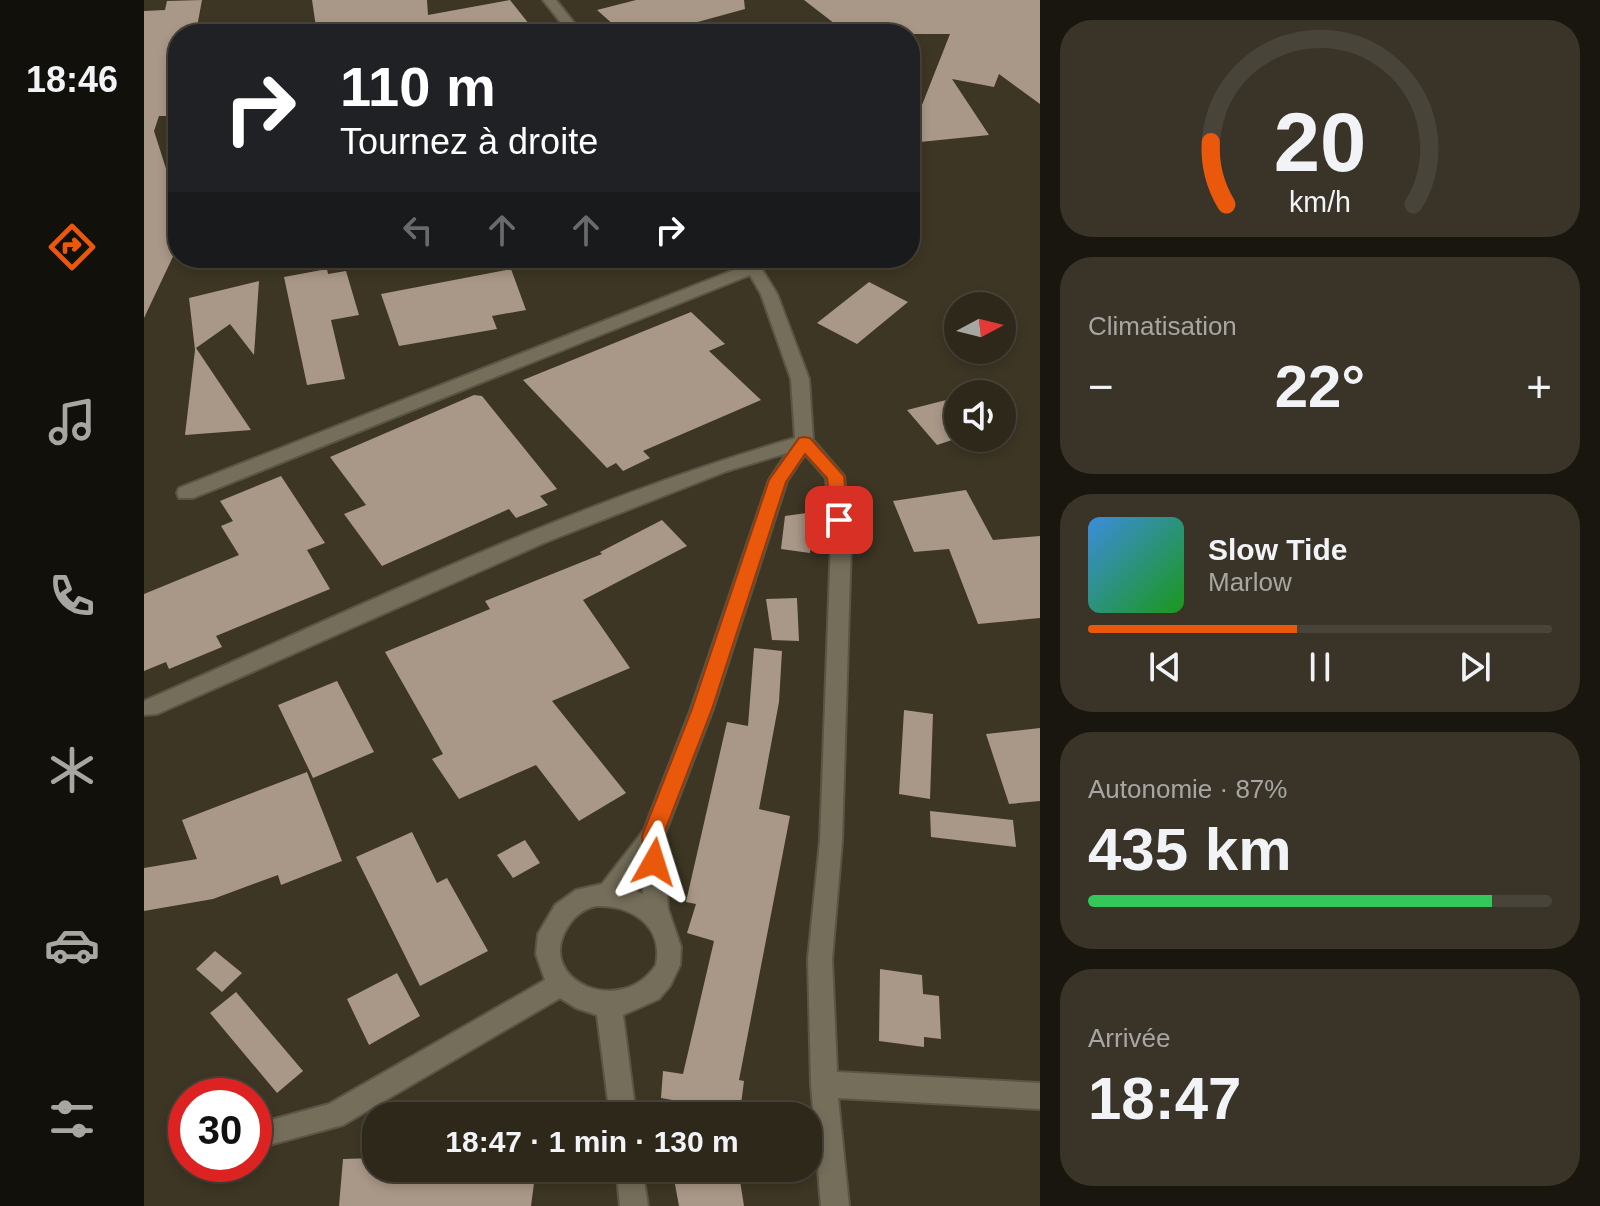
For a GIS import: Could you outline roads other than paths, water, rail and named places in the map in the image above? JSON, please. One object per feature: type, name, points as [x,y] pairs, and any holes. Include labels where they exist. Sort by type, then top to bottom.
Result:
[{"type":"street","points":[[549,0],[569,24]]},
{"type":"street","points":[[186,493],[739,268]]},
{"type":"street","points":[[609,893],[653,836],[702,709],[778,480],[804,442],[800,379],[769,294],[754,268]]},
{"type":"street","points":[[149,708],[568,525],[721,466],[804,442]]},
{"type":"street","points":[[804,442],[835,476],[841,542],[831,841],[820,959],[824,1084],[835,1206]]},
{"type":"street","points":[[653,836],[656,914]]},
{"type":"street","points":[[609,893],[635,899],[656,914],[668,936],[669,962],[658,985],[636,1001],[609,1007],[582,1001],[561,984],[549,961],[550,936],[562,913],[583,898],[609,893]]},
{"type":"street","points":[[272,1131],[334,1116],[561,984]]},
{"type":"street","points":[[609,1007],[621,1102]]},
{"type":"street","points":[[824,1084],[1002,1091],[1040,1096]]},
{"type":"street","points":[[631,1182],[634,1206]]}]
